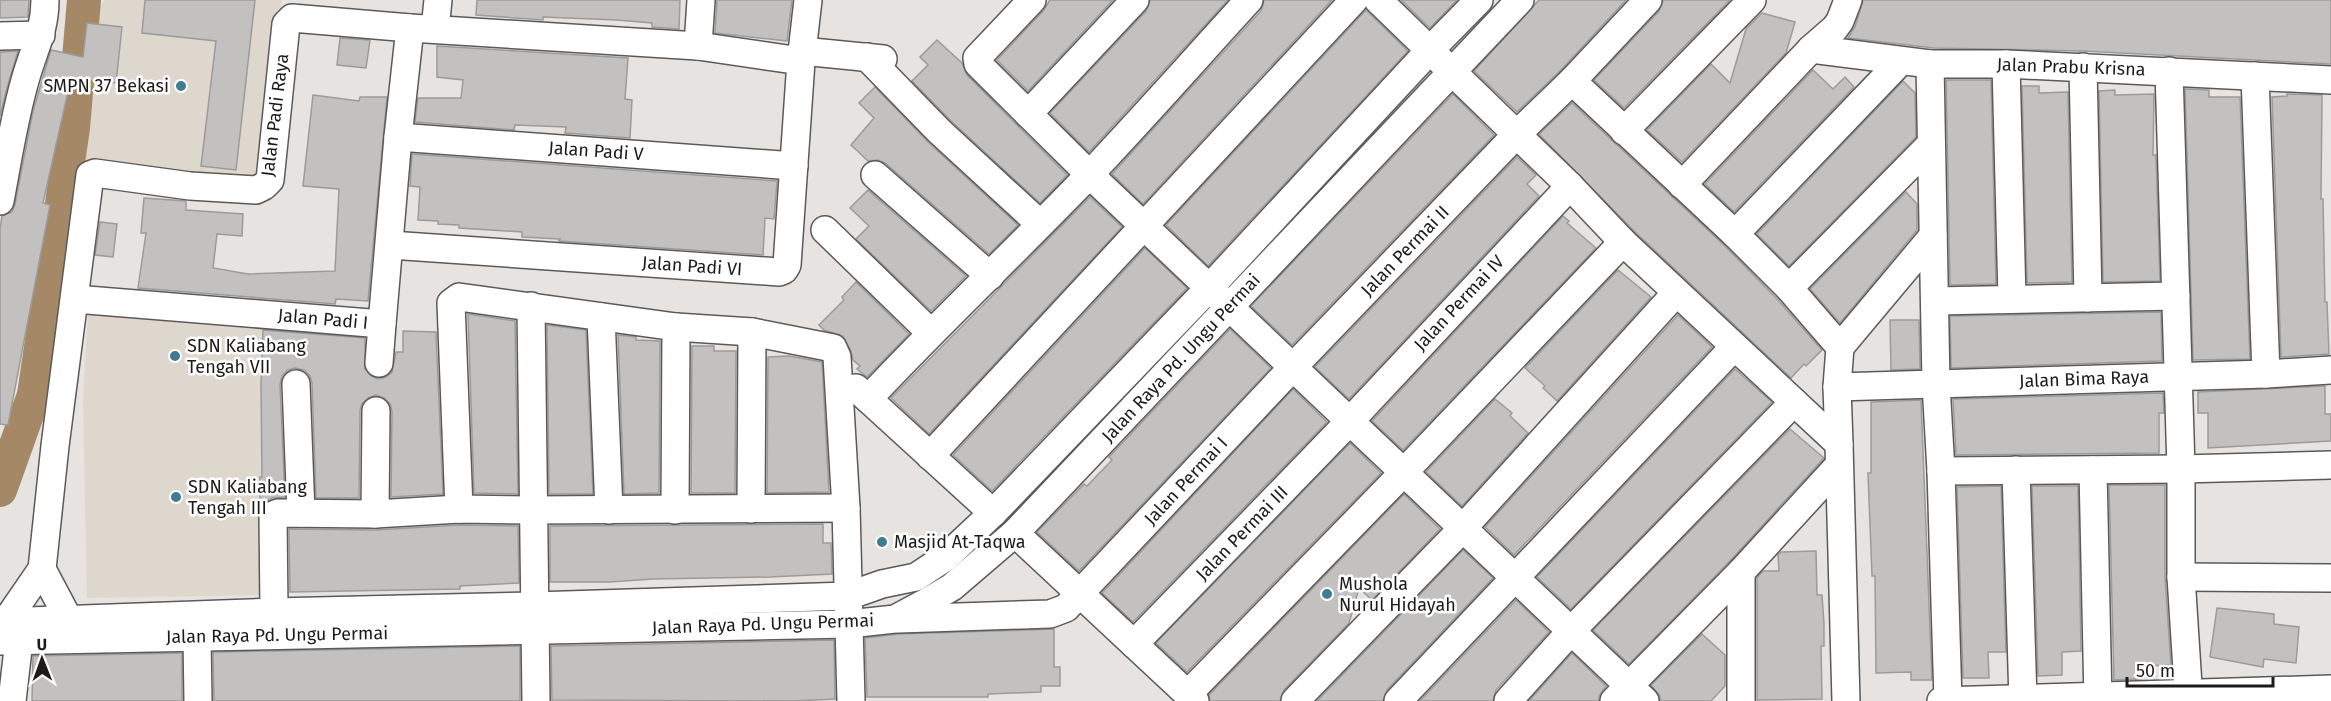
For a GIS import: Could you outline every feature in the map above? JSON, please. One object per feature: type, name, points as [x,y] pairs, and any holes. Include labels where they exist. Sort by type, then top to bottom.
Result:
[{"type":"street","points":[[0,197],[7,120],[41,35],[45,20],[45,0]]},
{"type":"street","name":"Jalan Padi I","points":[[75,298],[382,324],[398,137],[423,28],[438,0]]},
{"type":"street","points":[[698,46],[701,0]]},
{"type":"street","name":"Jalan Padi VI","points":[[390,245],[779,272],[784,270],[787,265],[808,0]]},
{"type":"street","points":[[1029,114],[1136,0]]},
{"type":"street","points":[[868,399],[930,332],[990,276],[1089,174],[1249,0]]},
{"type":"street","points":[[930,456],[1354,0]]},
{"type":"street","points":[[1378,0],[1570,186],[1623,242],[1794,402],[1839,454]]},
{"type":"street","name":"Jalan Raya Pd. Ungu Permai","points":[[7,630],[197,637],[534,618],[848,596],[882,584],[916,577],[946,557],[993,513],[1210,287],[1479,0]]},
{"type":"street","name":"Jalan Raya Pd. Ungu Permai","points":[[7,630],[69,620],[274,612],[849,624],[895,619],[952,586],[1016,533],[1520,0]]},
{"type":"street","name":"Jalan Permai II","points":[[1293,367],[1648,0]]},
{"type":"street","points":[[1624,131],[1752,0]]},
{"type":"street","points":[[1682,186],[1811,49],[1839,24],[1848,0]]},
{"type":"street","points":[[1030,1],[977,60],[1089,174],[1571,631],[1629,696],[1741,572],[1839,454]]},
{"type":"street","name":"Jalan Padi Raya","points":[[42,569],[55,446],[90,175],[95,173],[190,186],[256,190],[264,186],[270,180],[286,24],[292,18],[698,46],[802,56],[878,58],[939,131],[1040,224]]},
{"type":"street","points":[[0,36],[41,35]]},
{"type":"street","name":"Jalan Prabu Krisna","points":[[1811,49],[1930,64],[2083,67],[2331,80]]},
{"type":"street","points":[[1735,234],[1901,61]]},
{"type":"street","points":[[1930,64],[1936,384],[1948,701]]},
{"type":"street","points":[[2006,64],[2012,299]]},
{"type":"street","points":[[2083,67],[2088,298]]},
{"type":"street","points":[[2169,71],[2179,377],[2181,577],[2188,697]]},
{"type":"street","points":[[2255,76],[2266,374]]},
{"type":"street","points":[[1572,81],[1735,234],[1789,288],[1840,347]]},
{"type":"street","name":"Jalan Padi V","points":[[398,137],[795,166]]},
{"type":"street","points":[[1789,288],[1931,144]]},
{"type":"street","points":[[875,175],[990,276]]},
{"type":"street","name":"Jalan Permai IV","points":[[1350,420],[1570,186]]},
{"type":"street","points":[[825,230],[930,332]]},
{"type":"street","points":[[1846,701],[1839,454],[1840,347],[1933,237]]},
{"type":"street","points":[[1016,533],[1191,698],[1623,242]]},
{"type":"street","points":[[1295,701],[1463,528],[1676,293]]},
{"type":"street","points":[[1935,300],[2176,296]]},
{"type":"street","points":[[459,508],[452,303],[459,297],[676,327],[752,332],[833,348],[837,357],[846,508],[851,701]]},
{"type":"street","points":[[531,306],[536,701]]},
{"type":"street","points":[[601,317],[609,510]]},
{"type":"street","points":[[379,363],[382,324]]},
{"type":"street","points":[[675,510],[676,327]]},
{"type":"street","points":[[751,509],[752,332]]},
{"type":"street","points":[[1398,701],[1734,348]]},
{"type":"street","name":"Jalan Permai I","points":[[895,619],[1050,614],[1066,608],[1293,367]]},
{"type":"street","name":"Jalan Bima Raya","points":[[1838,387],[2331,370]]},
{"type":"street","points":[[838,371],[993,513]]},
{"type":"street","points":[[296,384],[301,513]]},
{"type":"street","points":[[1508,701],[1571,631],[1794,402]]},
{"type":"street","points":[[375,514],[376,411]]},
{"type":"street","name":"Jalan Permai III","points":[[1134,645],[1350,420]]},
{"type":"street","points":[[1941,471],[2331,465]]},
{"type":"street","points":[[2016,470],[2023,700]]},
{"type":"street","points":[[2092,470],[2098,699]]},
{"type":"street","points":[[274,612],[273,515],[278,513],[375,514],[459,508],[675,510],[846,508]]},
{"type":"street","points":[[42,569],[69,620]]},
{"type":"street","points":[[12,701],[7,630],[42,569]]},
{"type":"street","points":[[1741,572],[1741,701]]},
{"type":"street","points":[[2181,577],[2331,578]]},
{"type":"street","points":[[197,637],[198,701]]},
{"type":"street","points":[[1941,701],[2270,696],[2331,689]]},
{"type":"shaded area","name":"SMPN 37 Bekasi","points":[[104,0],[282,0],[260,178],[85,161],[98,11]]},
{"type":"shaded area","name":"SDN Kaliabang Tengah III","points":[[88,313],[264,316],[270,595],[87,598],[83,399]]},
{"type":"building","points":[[0,0],[29,0],[28,17],[0,18]]},
{"type":"building","points":[[145,0],[255,0],[236,170],[201,166],[216,41],[142,33]]},
{"type":"building","points":[[477,0],[680,0],[679,29],[652,27],[652,23],[617,20],[543,17],[543,20],[476,15]]},
{"type":"building","points":[[717,0],[792,0],[787,41],[715,33]]},
{"type":"building","points":[[1050,0],[1113,0],[1028,91],[997,60],[1043,11]]},
{"type":"building","points":[[1150,0],[1228,0],[1089,152],[1050,113],[1146,11]]},
{"type":"building","points":[[1264,0],[1332,0],[1143,204],[1112,174],[1261,11]]},
{"type":"building","points":[[1401,0],[1457,0],[1430,28]]},
{"type":"building","points":[[1539,0],[1626,0],[1561,70],[1517,112],[1474,71]]},
{"type":"building","points":[[1663,0],[1730,0],[1624,108],[1594,80],[1659,11]]},
{"type":"building","points":[[1863,0],[2331,0],[2331,64],[2083,51],[1934,48],[1848,38],[1855,27]]},
{"type":"building","points":[[1366,10],[1408,51],[1208,266],[1166,225]]},
{"type":"building","points":[[1762,13],[1795,22],[1786,53],[1682,162],[1647,130],[1711,64],[1730,83],[1746,29]]},
{"type":"building","points":[[87,23],[122,27],[116,83],[71,78],[43,203],[50,205],[8,425],[0,424],[0,229],[2,216],[12,212],[15,204],[33,111],[51,50],[83,57]]},
{"type":"building","points":[[340,38],[370,40],[366,68],[337,65]]},
{"type":"building","points":[[937,40],[962,63],[967,75],[1067,175],[1040,203],[950,120],[912,81],[928,65],[920,57]]},
{"type":"building","points":[[437,46],[628,58],[625,99],[632,100],[630,138],[565,133],[566,127],[515,125],[514,130],[415,122],[418,98],[461,98],[463,80],[437,77]]},
{"type":"building","points":[[18,51],[7,88],[0,116],[0,52]]},
{"type":"building","points":[[1813,70],[1833,89],[1845,77],[1854,87],[1734,212],[1705,184]]},
{"type":"building","points":[[1946,80],[1991,80],[1996,284],[1950,285]]},
{"type":"building","points":[[1903,81],[1915,93],[1916,137],[1789,266],[1757,234]]},
{"type":"building","points":[[2022,86],[2039,86],[2039,93],[2068,92],[2072,282],[2027,283]]},
{"type":"building","points":[[875,87],[928,142],[1018,225],[989,254],[885,163],[878,160],[868,161],[851,145],[874,118],[859,103]]},
{"type":"building","points":[[2185,89],[2209,90],[2209,97],[2240,97],[2250,359],[2193,360]]},
{"type":"building","points":[[2115,90],[2115,95],[2154,94],[2153,155],[2156,155],[2160,281],[2103,282],[2099,91]]},
{"type":"building","points":[[1453,94],[1494,135],[1292,345],[1251,306]]},
{"type":"building","points":[[2287,94],[2322,95],[2321,199],[2323,199],[2325,302],[2327,302],[2329,354],[2281,357],[2272,97],[2287,96]]},
{"type":"building","points":[[313,95],[359,101],[360,97],[387,97],[368,301],[336,299],[335,304],[138,288],[146,233],[141,233],[144,198],[186,201],[186,210],[243,214],[242,236],[217,234],[213,268],[248,274],[335,271],[339,189],[303,186]]},
{"type":"building","points":[[1572,103],[1724,245],[1777,299],[1822,350],[1806,366],[1804,364],[1791,378],[1634,231],[1539,134]]},
{"type":"building","points":[[412,154],[777,181],[774,219],[765,218],[763,255],[559,241],[560,239],[522,237],[522,232],[459,228],[459,225],[418,220],[420,187],[410,186]]},
{"type":"building","points":[[1517,157],[1536,175],[1527,184],[1539,196],[1349,399],[1315,367]]},
{"type":"building","points":[[868,190],[966,276],[931,311],[856,239],[869,226],[850,208]]},
{"type":"building","points":[[1906,192],[1917,204],[1917,230],[1840,323],[1810,289]]},
{"type":"building","points":[[1090,197],[1122,227],[929,434],[891,398]]},
{"type":"building","points":[[1563,216],[1569,221],[1567,223],[1596,248],[1403,450],[1372,421]]},
{"type":"building","points":[[100,222],[117,224],[113,257],[95,255]]},
{"type":"building","points":[[1145,248],[1187,288],[992,491],[953,455]]},
{"type":"building","points":[[1618,270],[1651,297],[1557,401],[1543,388],[1545,386],[1525,368]]},
{"type":"building","points":[[856,282],[909,334],[867,377],[857,369],[860,366],[853,360],[843,336],[824,330],[819,325],[844,300],[842,297]]},
{"type":"building","points":[[2161,312],[2162,361],[1951,368],[1950,316]]},
{"type":"building","points":[[468,314],[515,321],[518,494],[474,493]]},
{"type":"building","points":[[1678,315],[1712,347],[1514,555],[1485,527]]},
{"type":"building","points":[[1890,320],[1919,320],[1920,369],[1891,370]]},
{"type":"building","points":[[547,325],[586,330],[593,494],[549,494]]},
{"type":"building","points":[[1230,329],[1271,368],[1079,571],[1037,532],[1084,484],[1087,486],[1112,460],[1109,457]]},
{"type":"building","points":[[263,330],[365,338],[365,369],[371,376],[378,379],[392,372],[396,352],[403,352],[403,331],[436,332],[443,494],[391,497],[392,411],[390,404],[384,398],[376,395],[368,398],[360,410],[359,498],[316,498],[312,383],[310,376],[304,370],[295,368],[288,370],[282,376],[280,385],[285,497],[272,498],[260,506]]},
{"type":"building","points":[[618,335],[636,337],[636,340],[660,341],[659,493],[624,494]]},
{"type":"building","points":[[692,346],[714,346],[714,351],[736,351],[735,493],[691,493]]},
{"type":"building","points":[[789,356],[822,362],[829,492],[767,493],[768,357]]},
{"type":"building","points":[[1735,369],[1772,402],[1571,609],[1537,577]]},
{"type":"building","points":[[2325,386],[2325,414],[2331,414],[2331,441],[2208,448],[2208,413],[2198,413],[2198,392]]},
{"type":"building","points":[[1293,389],[1327,422],[1133,622],[1102,593]]},
{"type":"building","points":[[2163,393],[2164,413],[2159,413],[2159,453],[1956,455],[1953,399]]},
{"type":"building","points":[[1495,399],[1512,413],[1510,416],[1528,433],[1462,506],[1426,472]]},
{"type":"building","points":[[1921,400],[1932,680],[1911,680],[1911,672],[1876,673],[1875,576],[1872,576],[1868,473],[1871,473],[1871,402]]},
{"type":"building","points":[[1790,429],[1824,458],[1730,561],[1629,664],[1593,630]]},
{"type":"building","points":[[1350,443],[1381,473],[1187,672],[1156,643]]},
{"type":"building","points":[[2109,485],[2165,485],[2165,577],[2171,665],[2141,666],[2141,679],[2114,680]]},
{"type":"building","points":[[2001,486],[2006,652],[1988,652],[1989,678],[1963,678],[1957,487]]},
{"type":"building","points":[[2032,486],[2078,486],[2081,651],[2062,652],[2062,675],[2038,676]]},
{"type":"building","points":[[1404,494],[1440,529],[1372,600],[1359,588],[1349,623],[1284,690],[1280,701],[1210,701],[1209,695]]},
{"type":"building","points":[[823,524],[823,543],[831,543],[832,574],[550,582],[550,526]]},
{"type":"building","points":[[459,525],[518,526],[519,583],[460,586],[460,589],[290,592],[289,529],[375,530]]},
{"type":"building","points":[[1463,550],[1493,578],[1387,690],[1383,701],[1317,701]]},
{"type":"building","points":[[1816,551],[1817,595],[1822,595],[1824,623],[1824,646],[1821,646],[1822,699],[1757,700],[1757,578],[1763,571],[1779,571],[1778,555],[1781,552]]},
{"type":"building","points":[[1516,600],[1549,632],[1496,690],[1493,701],[1420,701]]},
{"type":"building","points":[[2217,608],[2274,614],[2274,624],[2299,627],[2296,663],[2264,659],[2263,667],[2210,657]]},
{"type":"building","points":[[1054,629],[1054,667],[1060,667],[1060,686],[1041,686],[1041,692],[988,694],[988,697],[867,697],[865,638],[898,634]]},
{"type":"building","points":[[1702,634],[1725,655],[1725,686],[1711,701],[1660,701],[1660,696],[1651,685]]},
{"type":"building","points":[[834,640],[835,699],[793,701],[552,700],[551,646]]},
{"type":"building","points":[[520,646],[520,701],[214,701],[213,652]]},
{"type":"building","points":[[182,653],[182,701],[32,701],[33,656]]},
{"type":"building","points":[[1572,653],[1606,686],[1599,696],[1599,701],[1529,701]]},
{"type":"waterway","points":[[0,490],[34,395],[73,128],[84,0]]},
{"type":"place","name":"SMPN 37 Bekasi","points":[[181,86]]},
{"type":"place","name":"SDN Kaliabang Tengah VII","points":[[175,356]]},
{"type":"place","name":"SDN Kaliabang Tengah III","points":[[176,497]]},
{"type":"place","name":"Masjid At-Taqwa","points":[[882,542]]},
{"type":"place","name":"Mushola Nurul Hidayah","points":[[1327,594]]}]
